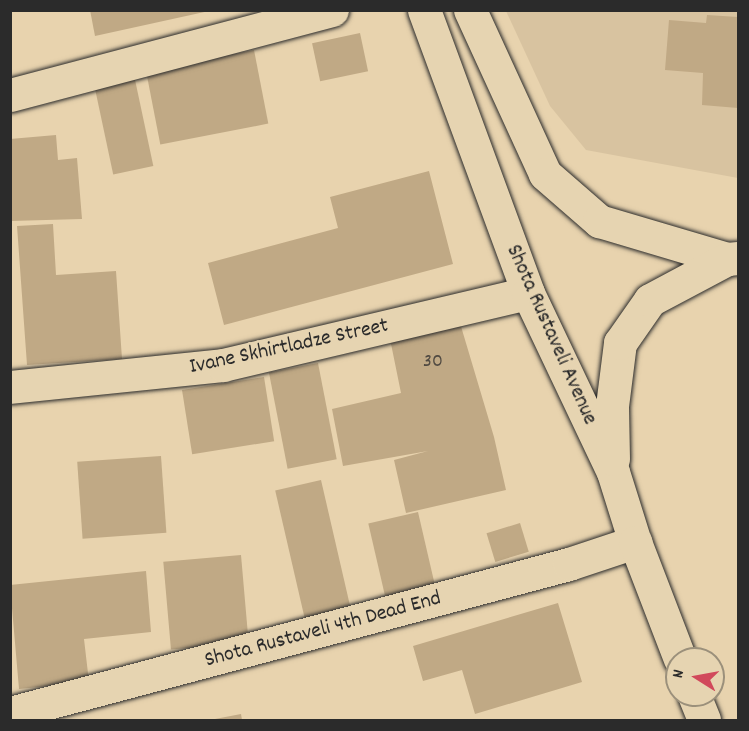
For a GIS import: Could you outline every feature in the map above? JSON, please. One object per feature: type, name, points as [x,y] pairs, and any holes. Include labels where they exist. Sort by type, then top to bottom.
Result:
[{"type":"street","points":[[10,95],[332,10]]},
{"type":"street","name":"Shota Rustaveli Avenue","points":[[424,10],[528,293],[613,472],[635,542],[675,647]]},
{"type":"street","points":[[470,10],[545,174],[600,221],[733,259]]},
{"type":"street","points":[[613,472],[612,406],[620,343],[650,300],[733,259]]},
{"type":"street","name":"Ivane Skhirtladze Street","points":[[10,387],[223,365],[528,293]]},
{"type":"street","name":"Shota Rustaveli 4th Dead End","points":[[10,713],[569,564],[635,542]]},
{"type":"shaded area","points":[[506,11],[738,11],[738,178],[586,150],[550,106]]},
{"type":"building","points":[[90,10],[208,10],[209,11],[95,36]]},
{"type":"building","points":[[707,15],[738,17],[738,108],[702,105],[703,73],[665,70],[669,20],[706,23]]},
{"type":"building","points":[[360,33],[368,71],[320,81],[312,43]]},
{"type":"building","points":[[254,50],[268,124],[160,145],[146,71]]},
{"type":"building","points":[[134,75],[153,166],[113,174],[94,84]]},
{"type":"building","points":[[56,135],[58,160],[77,158],[82,219],[10,221],[10,139]]},
{"type":"building","points":[[429,171],[453,264],[224,325],[208,263],[338,228],[330,197]]},
{"type":"building","points":[[53,224],[56,275],[116,271],[122,359],[27,365],[17,226]]},
{"type":"building","points":[[460,323],[494,437],[506,490],[406,513],[394,460],[428,451],[343,466],[332,409],[401,393],[389,334]]},
{"type":"building","points":[[318,363],[337,459],[288,469],[269,373]]},
{"type":"building","points":[[264,377],[274,441],[192,454],[182,390]]},
{"type":"building","points":[[161,456],[166,533],[83,539],[77,462]]},
{"type":"building","points":[[321,480],[354,624],[308,635],[275,491]]},
{"type":"building","points":[[418,512],[435,585],[385,597],[368,523]]},
{"type":"building","points":[[520,523],[529,552],[495,562],[487,533]]},
{"type":"building","points":[[241,555],[249,643],[171,649],[163,562]]},
{"type":"building","points":[[146,571],[151,632],[84,639],[89,682],[19,689],[10,585]]},
{"type":"building","points":[[558,603],[582,682],[475,714],[462,670],[423,681],[413,646]]},
{"type":"building","points":[[241,714],[242,720],[215,720],[215,719]]}]
